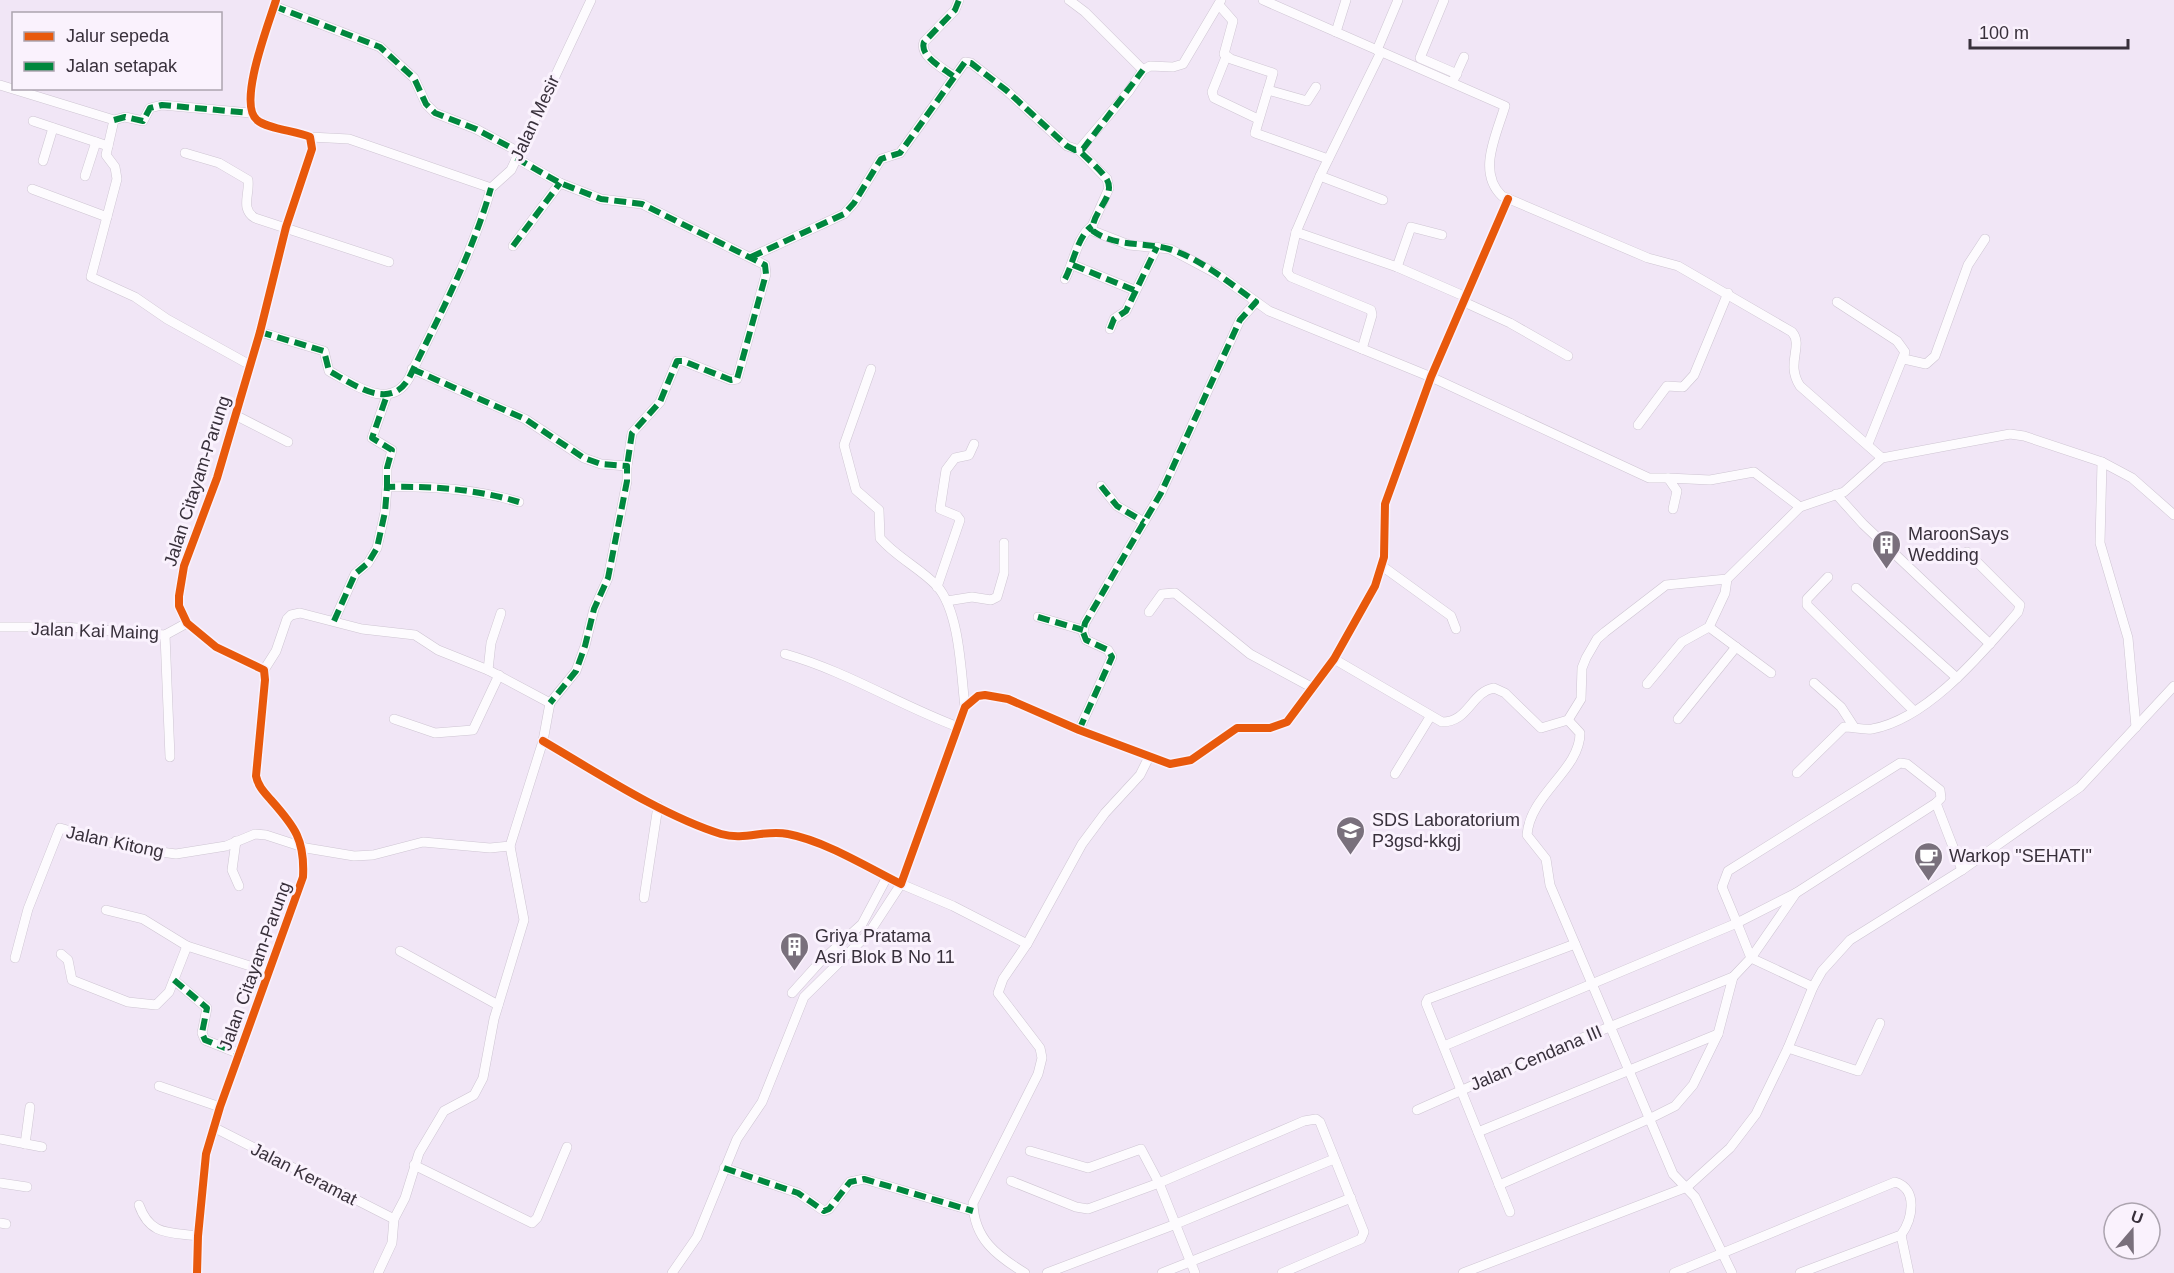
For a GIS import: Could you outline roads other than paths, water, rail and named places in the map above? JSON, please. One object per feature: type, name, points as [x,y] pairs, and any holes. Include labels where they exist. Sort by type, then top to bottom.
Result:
[{"type":"street","name":"Jalan Mesir","points":[[491,188],[511,170],[591,0]]},
{"type":"street","points":[[953,76],[924,53],[922,47],[924,42],[955,10],[959,0]]},
{"type":"street","points":[[1069,0],[1085,12],[1143,70]]},
{"type":"street","points":[[1263,0],[1379,51],[1455,78]]},
{"type":"street","points":[[1336,32],[1346,0]]},
{"type":"street","points":[[1362,349],[1372,315],[1371,310],[1291,277],[1287,272],[1296,232],[1379,51],[1398,0]]},
{"type":"street","points":[[1444,0],[1420,58],[1505,106],[1488,168],[1491,185],[1508,199],[1648,258],[1678,266],[1792,332],[1797,341],[1792,366],[1795,378],[1882,459]]},
{"type":"street","points":[[1079,150],[1129,91],[1143,70],[1150,66],[1179,67],[1184,64],[1220,2],[1233,21],[1224,48],[1226,57],[1212,92],[1214,98],[1258,119]]},
{"type":"street","points":[[251,113],[250,101],[254,72],[275,3],[380,47],[414,78],[426,104],[435,113],[476,129],[560,183],[601,199],[642,204],[751,256],[765,265],[766,274],[737,379],[731,380],[683,360],[677,361],[660,402],[632,433],[627,481],[608,578],[594,609],[576,671],[550,703],[543,741],[510,846],[524,920],[498,1005],[480,1086],[470,1099],[444,1112],[414,1164],[405,1198],[394,1219],[392,1243],[378,1273]]},
{"type":"street","points":[[1226,57],[1271,71],[1274,76],[1254,130],[1256,134],[1328,159]]},
{"type":"street","points":[[1455,78],[1464,57]]},
{"type":"street","points":[[751,256],[844,214],[854,203],[881,159],[900,153],[962,63],[971,63],[1006,90],[1067,146],[1079,150],[1107,179],[1109,188],[1092,226],[1082,237],[1073,265],[1065,279]]},
{"type":"street","points":[[1268,90],[1307,101],[1316,87]]},
{"type":"street","points":[[16,90],[114,120],[125,117],[143,121],[150,108],[162,105],[251,113],[261,123],[310,136],[349,139],[491,188],[481,225],[457,279],[403,387],[387,395],[372,394],[329,371],[324,351],[260,332]]},
{"type":"street","points":[[114,120],[106,155],[115,167],[117,179],[91,277],[135,297],[167,319],[250,365]]},
{"type":"street","points":[[33,121],[108,146]]},
{"type":"street","points":[[43,161],[53,128]]},
{"type":"street","name":"Jalan Citayam-Parung","points":[[187,623],[179,606],[184,566],[217,478],[260,332],[286,226],[312,148],[310,136]]},
{"type":"street","points":[[85,176],[96,142]]},
{"type":"street","points":[[185,153],[219,163],[248,180],[246,204],[250,215],[389,262]]},
{"type":"street","points":[[1320,176],[1383,200]]},
{"type":"street","points":[[513,246],[560,183]]},
{"type":"street","points":[[32,189],[106,217]]},
{"type":"street","points":[[965,707],[978,696],[996,696],[1170,764],[1191,760],[1237,728],[1280,727],[1287,722],[1334,659],[1375,586],[1386,545],[1385,504],[1431,377],[1508,199]]},
{"type":"street","points":[[1092,226],[1093,231],[1098,235],[1129,245],[1170,249],[1219,275],[1279,316],[1431,377],[1649,478],[1710,480],[1754,472],[1800,507]]},
{"type":"street","points":[[1397,267],[1402,246],[1411,226],[1442,235]]},
{"type":"street","points":[[1296,232],[1397,267],[1465,299],[1568,356]]},
{"type":"street","points":[[1904,359],[1926,364],[1935,356],[1968,265],[1985,239]]},
{"type":"street","points":[[1110,329],[1114,319],[1126,311],[1134,290],[1157,247]]},
{"type":"street","points":[[1073,265],[1134,290]]},
{"type":"street","points":[[1638,425],[1667,386],[1683,387],[1694,375],[1728,293]]},
{"type":"street","points":[[1079,730],[1112,657],[1108,650],[1086,640],[1083,630],[1161,493],[1240,320],[1256,302]]},
{"type":"street","points":[[1837,302],[1897,341],[1905,352],[1868,444]]},
{"type":"street","points":[[412,369],[525,419],[584,458],[601,464],[627,466]]},
{"type":"street","points":[[672,1273],[703,1226],[724,1168],[737,1139],[762,1102],[804,997],[869,933],[901,884],[965,707],[960,662],[947,601],[937,587],[880,538],[879,510],[862,497],[853,483],[845,455],[844,438],[871,369]]},
{"type":"street","points":[[334,621],[356,574],[368,563],[377,548],[386,512],[387,468],[392,450],[372,438],[387,395]]},
{"type":"street","points":[[235,415],[288,442]]},
{"type":"street","points":[[1647,684],[1682,642],[1709,627],[1725,592],[1728,579],[1800,507],[1836,494],[1852,485],[1882,459],[2010,434],[2024,436],[2102,462],[2132,478],[2174,515]]},
{"type":"street","points":[[937,587],[960,520],[957,516],[940,508],[946,470],[955,458],[969,455],[974,444]]},
{"type":"street","points":[[2102,462],[2100,543],[2128,638],[2136,727]]},
{"type":"street","points":[[1668,478],[1677,491],[1673,509]]},
{"type":"street","points":[[387,487],[424,485],[466,489],[519,502]]},
{"type":"street","points":[[1101,486],[1117,506],[1144,522]]},
{"type":"street","points":[[1836,494],[1863,524],[1990,644]]},
{"type":"street","points":[[947,601],[972,597],[991,600],[997,597],[1004,573],[1004,543]]},
{"type":"street","points":[[1797,773],[1844,727],[1869,729],[1885,726],[1914,711],[1957,678],[2018,612],[2020,605],[1967,552]]},
{"type":"street","points":[[1382,566],[1451,616],[1456,629]]},
{"type":"street","points":[[1828,576],[1808,598],[1807,605],[1914,711]]},
{"type":"street","points":[[1334,659],[1442,722],[1455,720],[1462,716],[1482,693],[1494,688],[1505,693],[1541,728],[1568,720],[1581,699],[1582,668],[1586,658],[1597,639],[1605,632],[1666,585],[1728,579]]},
{"type":"street","points":[[1856,588],[1957,678]]},
{"type":"street","points":[[1149,612],[1162,594],[1175,593],[1241,648],[1281,673],[1313,688]]},
{"type":"street","points":[[187,623],[216,647],[264,670],[276,651],[291,615],[300,613],[362,629],[415,635],[438,650],[499,675],[550,703]]},
{"type":"street","points":[[488,670],[491,643],[501,613]]},
{"type":"street","points":[[1038,617],[1083,630]]},
{"type":"street","name":"Jalan Kai Maing","points":[[0,627],[64,627],[165,635],[187,623]]},
{"type":"street","points":[[1709,627],[1772,673]]},
{"type":"street","points":[[165,635],[170,757]]},
{"type":"street","points":[[1678,719],[1736,647]]},
{"type":"street","points":[[785,654],[840,672],[898,703],[958,727]]},
{"type":"street","name":"Jalan Citayam-Parung","points":[[197,1273],[204,1164],[220,1107],[303,877],[302,847],[294,828],[258,784],[256,776],[264,670]]},
{"type":"street","points":[[394,719],[435,733],[473,730],[499,675]]},
{"type":"street","points":[[1814,682],[1841,707],[1854,727]]},
{"type":"street","points":[[1465,1273],[1687,1187],[1730,1148],[1756,1114],[1822,971],[1862,931],[1975,862],[2080,787],[2174,686]]},
{"type":"street","points":[[1395,774],[1420,737],[1430,717]]},
{"type":"street","points":[[1568,720],[1580,733],[1578,745],[1567,765],[1543,794],[1528,827],[1527,835],[1546,859],[1550,885],[1575,944],[1589,987],[1610,1026],[1673,1174],[1687,1187],[1725,1254],[1732,1273]]},
{"type":"street","points":[[543,741],[570,759],[658,806],[712,831],[732,837],[748,838],[772,832],[810,840],[901,884],[953,906],[1027,944]]},
{"type":"street","points":[[1025,1273],[990,1248],[981,1236],[973,1211],[973,1203],[1038,1074],[1042,1058],[1040,1048],[998,993],[1003,979],[1027,944],[1082,844],[1105,813],[1140,775],[1149,756]]},
{"type":"street","points":[[1444,1046],[1737,923],[1796,893],[1941,798],[1940,790],[1907,764],[1900,763],[1728,871],[1722,887],[1737,923],[1751,958],[1813,987]]},
{"type":"street","points":[[1936,803],[1962,870]]},
{"type":"street","points":[[644,898],[658,806]]},
{"type":"street","name":"Jalan Kitong","points":[[15,958],[28,909],[60,828],[154,853],[187,854],[255,834],[266,835],[302,847],[364,856],[423,842],[490,848],[510,846]]},
{"type":"street","points":[[237,841],[232,870],[239,886]]},
{"type":"street","points":[[792,993],[819,963],[862,924],[887,877]]},
{"type":"street","points":[[1499,1185],[1651,1118],[1675,1106],[1685,1097],[1718,1034],[1733,977],[1751,958],[1796,893]]},
{"type":"street","points":[[106,910],[143,920],[188,946],[269,972]]},
{"type":"street","points":[[1510,1212],[1426,1006],[1428,999],[1575,944]]},
{"type":"street","points":[[61,954],[68,960],[72,980],[128,1002],[156,1005],[165,998],[188,946]]},
{"type":"street","points":[[400,951],[498,1005]]},
{"type":"street","name":"Jalan Cendana III","points":[[1417,1110],[1610,1026],[1733,977]]},
{"type":"street","points":[[174,980],[207,1008],[202,1033],[205,1040],[240,1054]]},
{"type":"street","points":[[1788,1048],[1858,1071],[1880,1023]]},
{"type":"street","points":[[1478,1132],[1718,1034]]},
{"type":"street","points":[[159,1086],[220,1107]]},
{"type":"street","points":[[25,1144],[30,1107]]},
{"type":"street","points":[[1011,1181],[1076,1207],[1088,1209],[1159,1183],[1312,1119],[1320,1122],[1364,1227],[1361,1239],[1282,1273]]},
{"type":"street","name":"Jalan Keramat","points":[[215,1128],[394,1219]]},
{"type":"street","points":[[0,1139],[42,1147]]},
{"type":"street","points":[[414,1164],[532,1224],[537,1218],[567,1147]]},
{"type":"street","points":[[1030,1151],[1088,1167],[1141,1149],[1159,1183],[1195,1273]]},
{"type":"street","points":[[1047,1273],[1176,1224],[1334,1158]]},
{"type":"street","points":[[724,1168],[798,1193],[824,1210],[829,1209],[850,1182],[864,1179],[973,1211]]},
{"type":"street","points":[[1674,1273],[1725,1254],[1895,1182],[1904,1187],[1911,1200],[1910,1220],[1901,1235],[1800,1273]]},
{"type":"street","points":[[0,1183],[27,1187]]},
{"type":"street","points":[[1162,1273],[1351,1198]]},
{"type":"street","points":[[139,1205],[148,1225],[155,1229],[198,1236]]},
{"type":"street","points":[[1901,1235],[1909,1273]]},
{"type":"place","name":"MaroonSays Wedding","points":[[1887,570]]},
{"type":"place","name":"SDS Laboratorium P3gsd-kkgj","points":[[1351,856]]},
{"type":"place","name":"Warkop \"SEHATI\"","points":[[1928,882]]},
{"type":"place","name":"Griya Pratama Asri Blok B No 11","points":[[794,972]]}]
